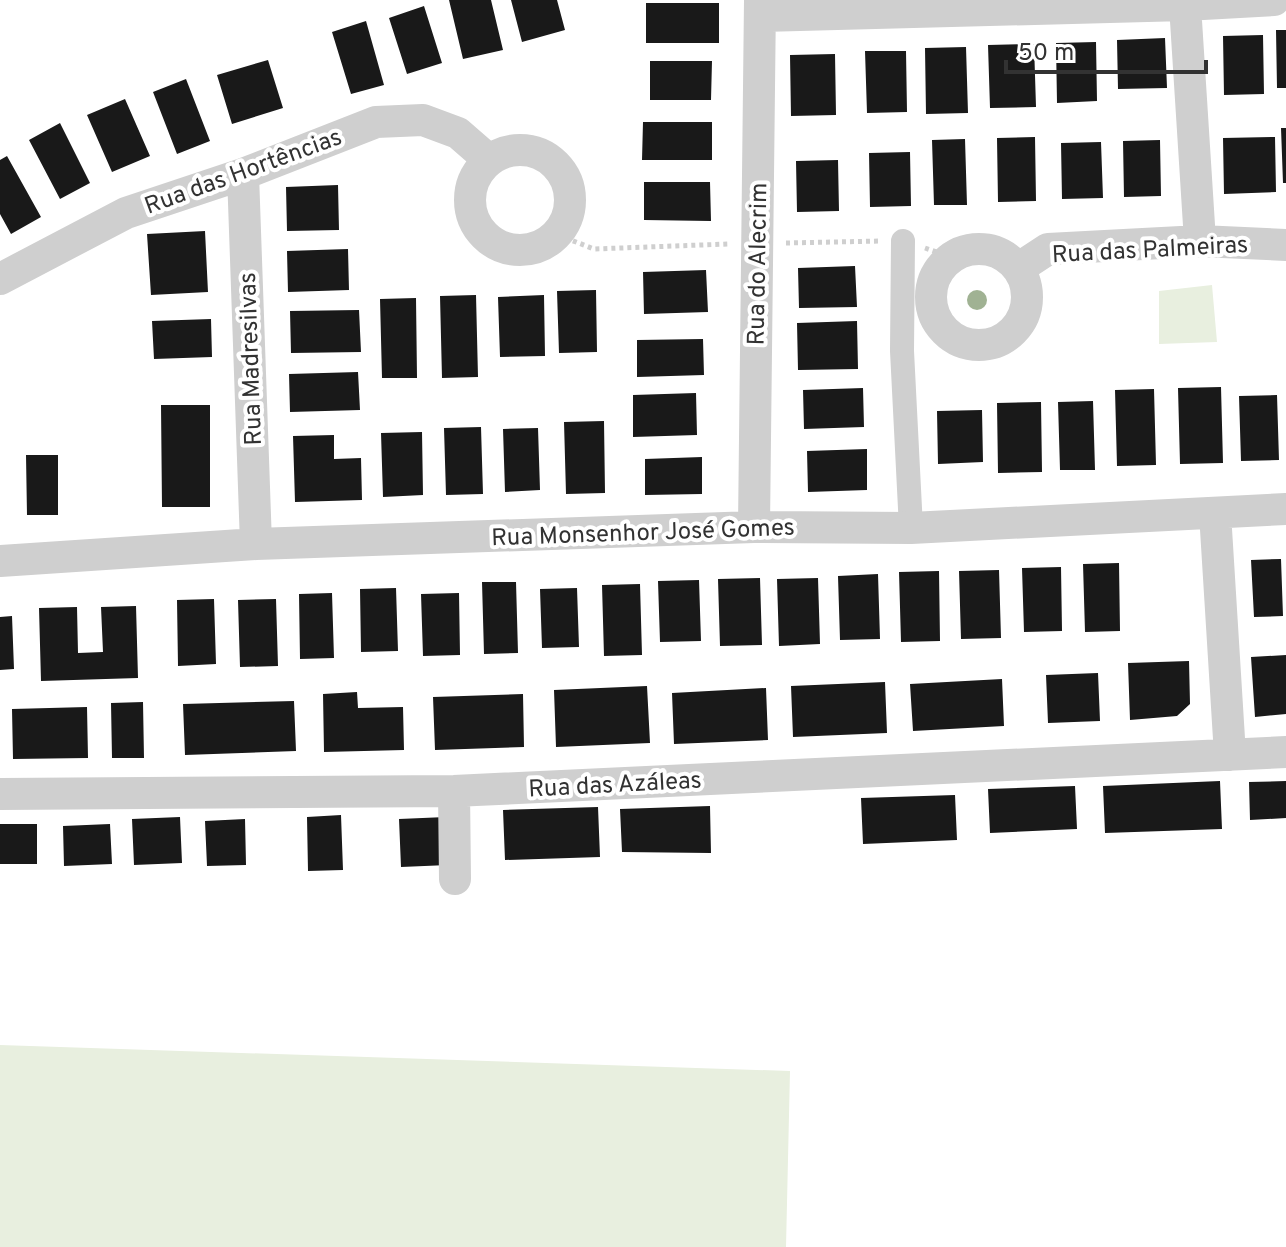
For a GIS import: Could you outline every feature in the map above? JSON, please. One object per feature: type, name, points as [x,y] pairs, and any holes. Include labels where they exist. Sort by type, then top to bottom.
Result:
[{"type":"street","points":[[760,8],[1185,5],[1274,0]]},
{"type":"street","points":[[1185,5],[1200,241]]},
{"type":"street","name":"Rua do Alecrim","points":[[754,527],[760,8]]},
{"type":"street","name":"Rua das Hortências","points":[[7,274],[126,213],[243,174],[376,122],[423,120],[458,133],[489,160]]},
{"type":"street","name":"Rua Madresilvas","points":[[243,174],[256,544]]},
{"type":"street","points":[[903,241],[902,351],[911,528]]},
{"type":"street","name":"Rua das Palmeiras","points":[[1019,268],[1048,249],[1200,241],[1286,245]]},
{"type":"street","points":[[0,307],[7,274]]},
{"type":"street","name":"Rua Monsenhor José Gomes","points":[[0,561],[256,544],[754,527],[911,528],[1286,509]]},
{"type":"street","points":[[1215,513],[1230,755]]},
{"type":"street","name":"Rua das Azáleas","points":[[0,794],[454,791],[1286,752]]},
{"type":"street","points":[[454,791],[455,879]]},
{"type":"green space","points":[[1212,285],[1217,342],[1159,344],[1159,291]]},
{"type":"green space","points":[[0,1045],[790,1071],[786,1247],[0,1247]]},
{"type":"building","points":[[449,0],[491,0],[503,50],[463,59]]},
{"type":"building","points":[[511,0],[557,0],[565,30],[522,42]]},
{"type":"building","points":[[646,3],[719,3],[719,43],[646,43]]},
{"type":"building","points":[[424,6],[442,63],[407,74],[389,18]]},
{"type":"building","points":[[366,21],[384,85],[351,94],[332,32]]},
{"type":"building","points":[[1276,30],[1286,30],[1286,88],[1277,88]]},
{"type":"building","points":[[1263,35],[1264,94],[1224,95],[1223,36]]},
{"type":"building","points":[[1165,38],[1167,88],[1118,89],[1117,40]]},
{"type":"building","points":[[1096,42],[1097,101],[1057,103],[1056,43]]},
{"type":"building","points":[[1034,44],[1036,107],[990,108],[988,45]]},
{"type":"building","points":[[966,47],[968,113],[926,114],[925,48]]},
{"type":"building","points":[[865,51],[906,51],[907,112],[867,113]]},
{"type":"building","points":[[835,54],[836,115],[791,116],[790,55]]},
{"type":"building","points":[[268,60],[283,108],[232,124],[217,75]]},
{"type":"building","points":[[650,61],[712,61],[711,100],[650,100]]},
{"type":"building","points":[[186,79],[210,141],[177,154],[153,92]]},
{"type":"building","points":[[125,99],[150,156],[112,172],[87,115]]},
{"type":"building","points":[[643,122],[712,122],[712,160],[642,160]]},
{"type":"building","points":[[60,123],[90,183],[60,199],[29,140]]},
{"type":"building","points":[[1281,128],[1286,128],[1286,183],[1283,183]]},
{"type":"building","points":[[1035,137],[1036,201],[998,202],[997,138]]},
{"type":"building","points":[[1275,137],[1276,192],[1224,194],[1223,138]]},
{"type":"building","points":[[965,139],[967,205],[934,205],[932,140]]},
{"type":"building","points":[[1160,140],[1161,196],[1124,197],[1123,141]]},
{"type":"building","points":[[1101,142],[1103,198],[1062,199],[1061,143]]},
{"type":"building","points":[[910,152],[911,206],[870,207],[869,153]]},
{"type":"building","points":[[7,156],[41,217],[11,234],[0,214],[0,160]]},
{"type":"building","points":[[838,160],[839,211],[797,212],[796,161]]},
{"type":"building","points":[[644,182],[710,182],[711,221],[644,220]]},
{"type":"building","points":[[338,185],[339,230],[287,231],[286,187]]},
{"type":"building","points":[[205,231],[208,292],[151,295],[147,234]]},
{"type":"building","points":[[348,249],[349,290],[288,292],[287,251]]},
{"type":"building","points":[[855,266],[857,307],[799,308],[798,268]]},
{"type":"building","points":[[706,270],[708,312],[644,314],[643,272]]},
{"type":"building","points":[[596,290],[597,352],[559,353],[557,291]]},
{"type":"building","points":[[476,295],[478,377],[442,378],[440,296]]},
{"type":"building","points":[[544,295],[545,356],[500,357],[498,297]]},
{"type":"building","points":[[416,298],[417,378],[382,378],[380,299]]},
{"type":"building","points":[[359,310],[361,352],[291,353],[290,311]]},
{"type":"building","points":[[211,319],[212,357],[154,359],[152,321]]},
{"type":"building","points":[[857,321],[858,369],[798,370],[797,323]]},
{"type":"building","points":[[703,339],[704,375],[637,377],[637,340]]},
{"type":"building","points":[[358,372],[360,410],[290,412],[289,374]]},
{"type":"building","points":[[1221,387],[1223,463],[1180,464],[1178,388]]},
{"type":"building","points":[[863,388],[864,427],[804,429],[803,390]]},
{"type":"building","points":[[1154,389],[1156,465],[1117,466],[1115,390]]},
{"type":"building","points":[[696,393],[697,435],[633,437],[633,395]]},
{"type":"building","points":[[1277,395],[1279,460],[1241,461],[1239,396]]},
{"type":"building","points":[[1093,401],[1095,470],[1060,470],[1058,402]]},
{"type":"building","points":[[1041,402],[1042,472],[998,473],[997,403]]},
{"type":"building","points":[[161,405],[210,405],[210,507],[162,507]]},
{"type":"building","points":[[982,410],[983,462],[938,464],[937,411]]},
{"type":"building","points":[[604,421],[605,493],[566,494],[564,422]]},
{"type":"building","points":[[481,427],[483,494],[446,495],[444,428]]},
{"type":"building","points":[[538,428],[540,490],[505,492],[503,429]]},
{"type":"building","points":[[422,432],[423,495],[383,497],[381,433]]},
{"type":"building","points":[[334,435],[334,459],[361,458],[362,500],[295,502],[293,436]]},
{"type":"building","points":[[867,449],[867,490],[808,492],[807,451]]},
{"type":"building","points":[[26,455],[58,455],[58,515],[27,515]]},
{"type":"building","points":[[702,457],[702,494],[645,495],[645,459]]},
{"type":"building","points":[[1281,559],[1283,616],[1254,617],[1251,560]]},
{"type":"building","points":[[1119,563],[1120,631],[1085,632],[1083,564]]},
{"type":"building","points":[[1061,567],[1062,631],[1024,632],[1022,568]]},
{"type":"building","points":[[999,570],[1001,638],[961,639],[959,571]]},
{"type":"building","points":[[939,571],[940,641],[901,642],[899,572]]},
{"type":"building","points":[[878,574],[880,639],[840,640],[838,576]]},
{"type":"building","points":[[760,578],[762,645],[720,646],[718,579]]},
{"type":"building","points":[[818,578],[820,644],[779,646],[777,579]]},
{"type":"building","points":[[699,580],[701,641],[660,642],[658,581]]},
{"type":"building","points":[[482,582],[516,582],[518,653],[484,654]]},
{"type":"building","points":[[640,584],[642,655],[604,656],[602,585]]},
{"type":"building","points":[[396,588],[398,651],[361,652],[360,589]]},
{"type":"building","points":[[577,588],[579,647],[542,648],[540,589]]},
{"type":"building","points":[[332,593],[334,658],[300,659],[299,594]]},
{"type":"building","points":[[459,593],[460,655],[423,656],[421,594]]},
{"type":"building","points":[[214,599],[216,664],[178,666],[177,600]]},
{"type":"building","points":[[276,599],[278,666],[240,667],[238,600]]},
{"type":"building","points":[[136,606],[138,678],[41,681],[39,608],[77,607],[78,653],[103,652],[101,607]]},
{"type":"building","points":[[12,616],[14,669],[0,670],[0,617]]},
{"type":"building","points":[[1286,655],[1286,714],[1255,717],[1251,657]]},
{"type":"building","points":[[1189,661],[1190,704],[1177,716],[1130,720],[1128,663]]},
{"type":"building","points":[[1098,673],[1100,721],[1048,723],[1046,675]]},
{"type":"building","points":[[1002,679],[1004,726],[913,731],[910,684]]},
{"type":"building","points":[[885,682],[887,733],[793,737],[791,686]]},
{"type":"building","points":[[647,686],[650,743],[556,747],[554,690]]},
{"type":"building","points":[[766,688],[768,740],[674,744],[672,693]]},
{"type":"building","points":[[357,692],[358,708],[403,707],[404,750],[324,752],[323,694]]},
{"type":"building","points":[[523,694],[524,747],[435,750],[433,697]]},
{"type":"building","points":[[294,701],[296,751],[185,755],[183,704]]},
{"type":"building","points":[[143,702],[144,758],[112,758],[111,703]]},
{"type":"building","points":[[87,707],[88,758],[13,759],[12,709]]},
{"type":"building","points":[[1220,781],[1222,829],[1105,833],[1103,786]]},
{"type":"building","points":[[1286,781],[1286,818],[1250,820],[1249,782]]},
{"type":"building","points":[[1075,786],[1077,829],[990,833],[988,789]]},
{"type":"building","points":[[955,795],[957,840],[863,844],[861,798]]},
{"type":"building","points":[[710,806],[711,853],[622,852],[620,809]]},
{"type":"building","points":[[598,807],[600,857],[505,860],[503,810]]},
{"type":"building","points":[[341,815],[343,870],[308,871],[307,817]]},
{"type":"building","points":[[180,817],[182,863],[134,865],[132,819]]},
{"type":"building","points":[[446,817],[448,865],[401,867],[399,819]]},
{"type":"building","points":[[245,819],[246,865],[207,866],[205,821]]},
{"type":"building","points":[[0,824],[37,824],[37,864],[0,864]]},
{"type":"building","points":[[110,824],[112,864],[64,866],[63,826]]}]
